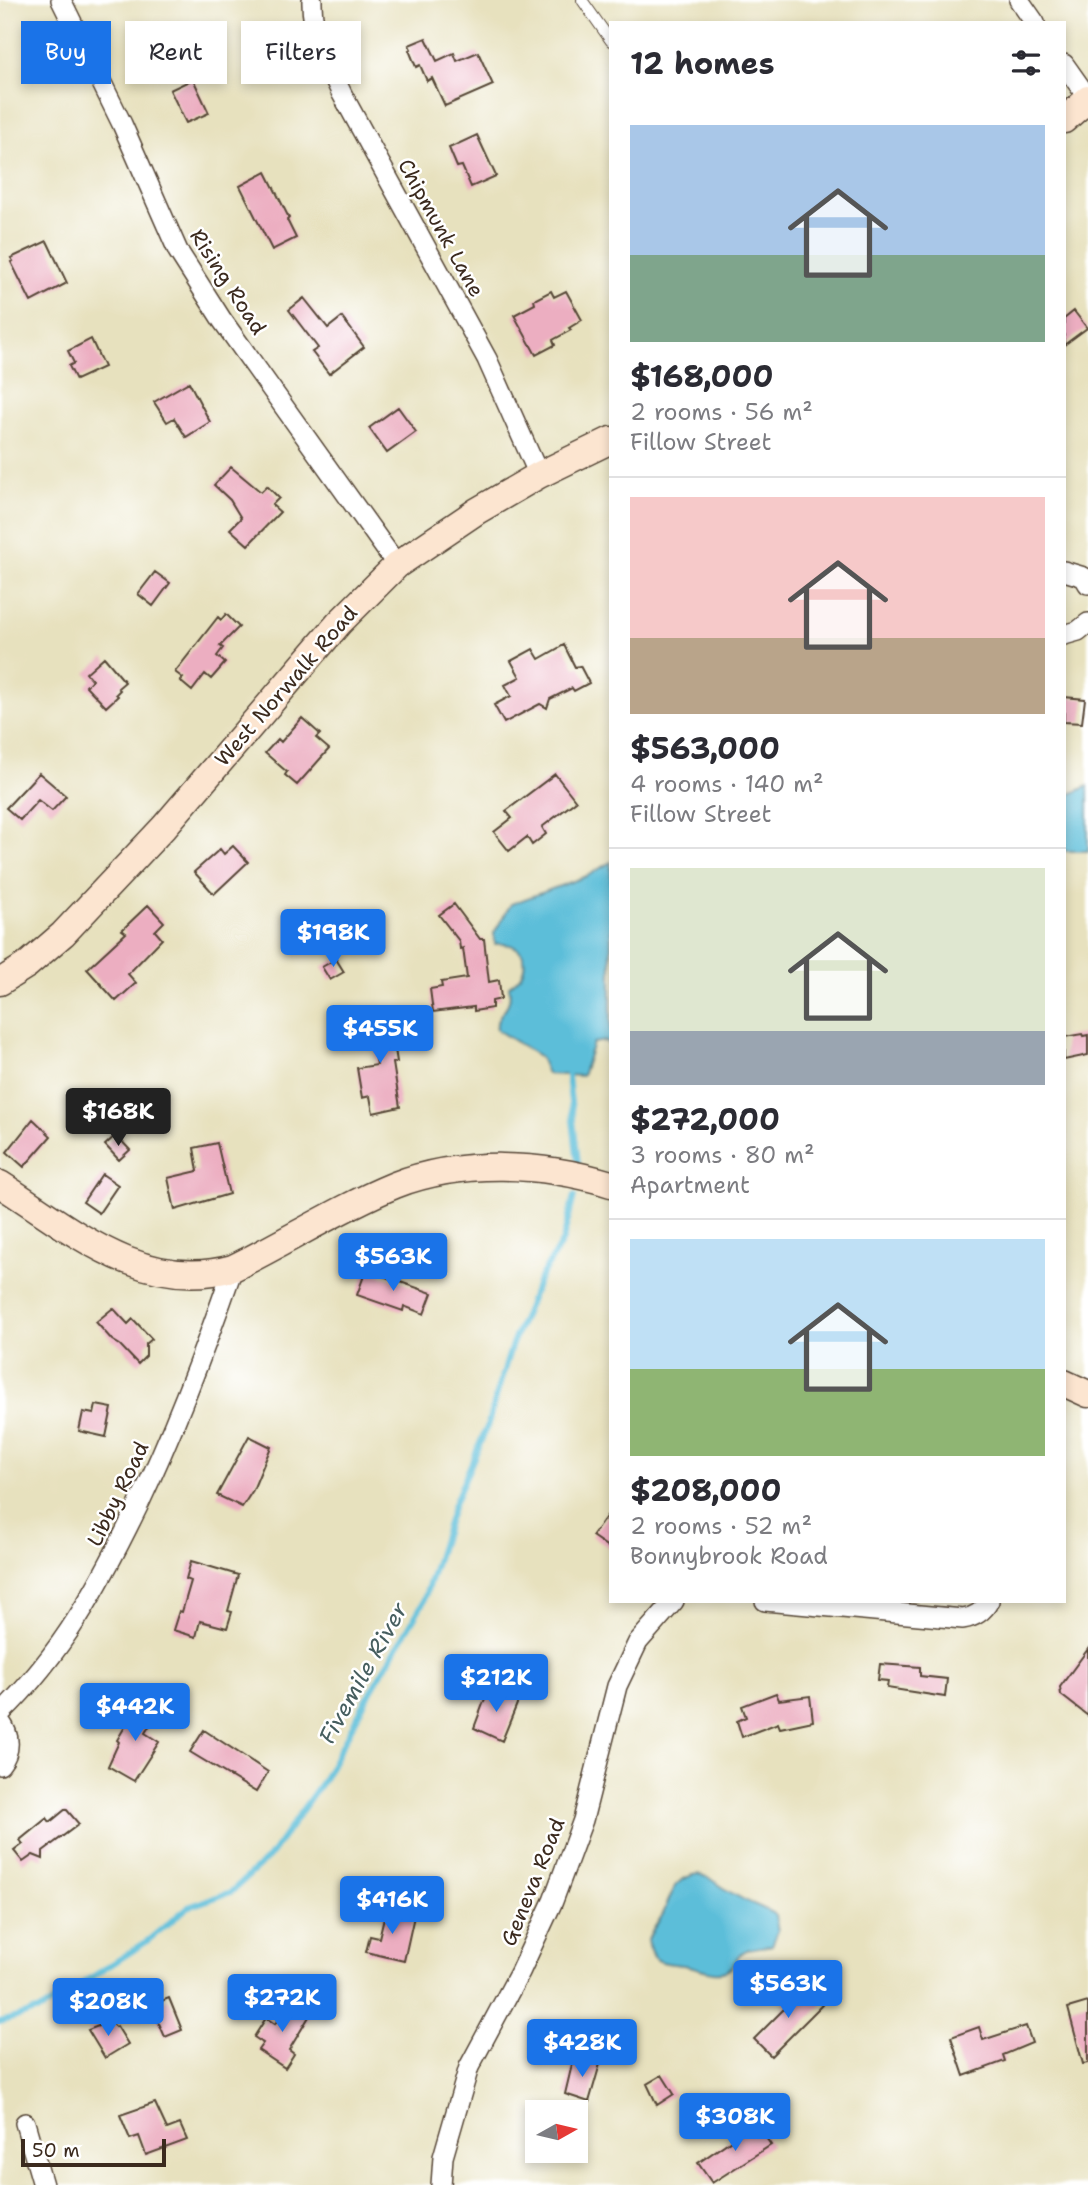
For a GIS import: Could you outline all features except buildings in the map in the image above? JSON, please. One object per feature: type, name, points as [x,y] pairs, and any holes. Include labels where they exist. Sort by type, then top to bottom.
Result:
[{"type":"street","name":"Rising Road","points":[[61,0],[122,124],[178,251],[222,320],[397,565]]},
{"type":"street","name":"Chipmunk Lane","points":[[312,0],[312,13],[321,50],[487,359],[539,475]]},
{"type":"street","points":[[1019,0],[1034,21]]},
{"type":"street","points":[[1066,67],[1088,98],[1066,118]]},
{"type":"street","name":"West Norwalk Road","points":[[0,982],[27,965],[63,934],[164,827],[339,623],[397,565],[477,511],[539,475],[609,441]]},
{"type":"street","points":[[1066,572],[1084,577],[1088,584]]},
{"type":"street","points":[[1066,634],[1088,623]]},
{"type":"street","points":[[0,1184],[126,1262],[151,1270],[192,1274],[233,1268],[365,1198],[423,1176],[449,1171],[518,1168],[576,1173],[609,1183]]},
{"type":"street","name":"Libby Road","points":[[0,1714],[52,1658],[108,1569],[169,1441],[233,1268]]},
{"type":"street","points":[[1066,1384],[1088,1394]]},
{"type":"street","name":"Geneva Road","points":[[440,2185],[443,2157],[469,2067],[520,1972],[553,1901],[583,1820],[617,1686],[638,1642],[672,1603]]},
{"type":"street","points":[[787,1603],[963,1619],[980,1613],[988,1603]]},
{"type":"street","points":[[0,1721],[9,1742],[7,1753],[0,1765]]},
{"type":"street","points":[[25,2123],[43,2185]]},
{"type":"lane","points":[[582,0],[609,38]]},
{"type":"water","points":[[1088,786],[1088,851],[1066,851],[1066,796]]},
{"type":"water","points":[[609,863],[609,1045],[606,1041],[593,1043],[582,1076],[547,1074],[540,1057],[497,1030],[498,1018],[509,1001],[509,986],[522,972],[524,958],[514,947],[495,944],[494,933],[511,904],[587,876]]},
{"type":"water","points":[[699,1874],[775,1915],[778,1931],[772,1945],[744,1951],[731,1968],[721,1972],[657,1959],[648,1940],[675,1888],[684,1879]]},
{"type":"waterway","name":"Fivemile River","points":[[567,1068],[578,1163]]},
{"type":"waterway","name":"Fivemile River","points":[[0,2022],[43,2009],[146,1942],[188,1907],[231,1892],[269,1857],[324,1779],[371,1691],[423,1603],[454,1504],[487,1427],[512,1344],[539,1280],[563,1240],[574,1196]]}]
